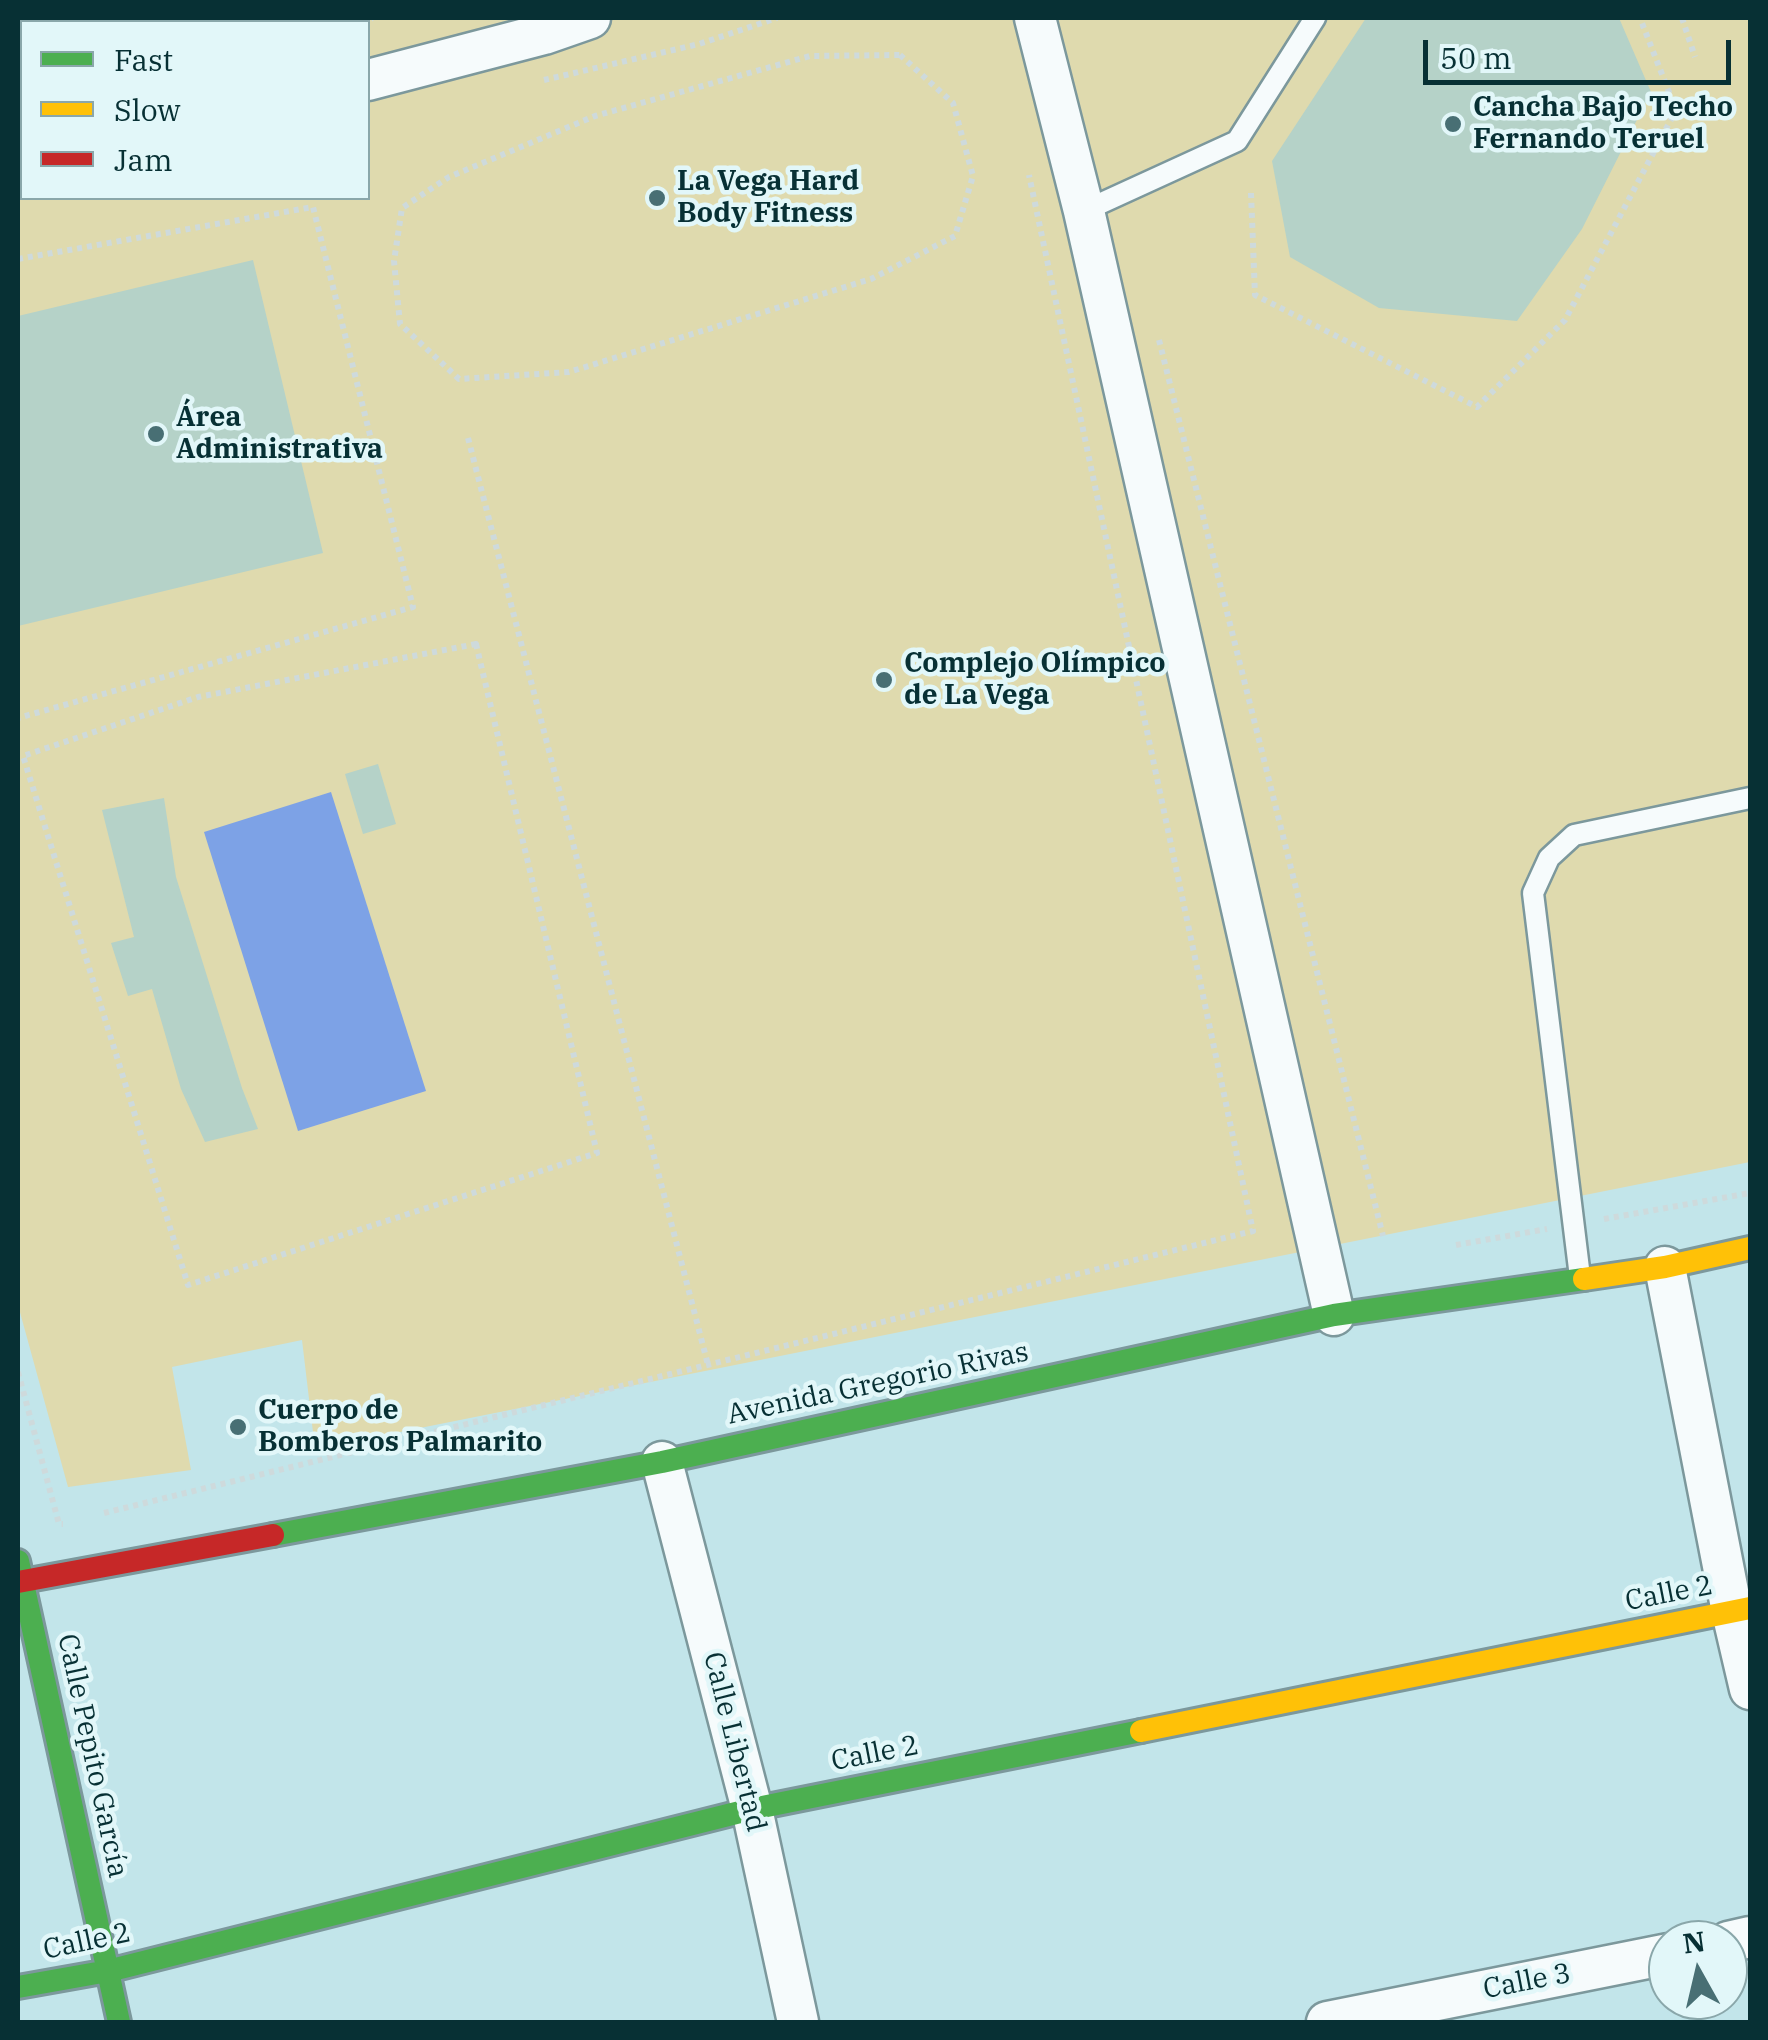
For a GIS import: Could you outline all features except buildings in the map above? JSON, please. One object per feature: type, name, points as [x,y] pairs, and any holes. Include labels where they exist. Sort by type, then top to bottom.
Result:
[{"type":"street","points":[[370,79],[544,34],[590,18]]},
{"type":"street","points":[[1035,18],[1084,211],[1334,1315]]},
{"type":"street","name":"Avenida Gregorio Rivas","points":[[19,1575],[662,1462],[1334,1315],[1665,1267],[1750,1248]]},
{"type":"street","points":[[1665,1267],[1741,1610],[1750,1689]]},
{"type":"street","name":"Calle Libertad","points":[[662,1462],[752,1809],[798,2022]]},
{"type":"street","name":"Calle Pepito García","points":[[19,1575],[119,2022]]},
{"type":"street","name":"Calle 2","points":[[18,1987],[108,1970],[752,1809],[1741,1610]]},
{"type":"street","name":"Calle 3","points":[[1327,2022],[1648,1958]]},
{"type":"lane","points":[[1084,211],[1238,142],[1315,18]]},
{"type":"lane","points":[[1580,1279],[1534,893],[1549,858],[1574,835],[1750,798]]},
{"type":"path","points":[[534,82],[699,44],[776,18]]},
{"type":"path","points":[[1251,192],[1255,295],[1477,407],[1565,320],[1676,110],[1640,18]]},
{"type":"path","points":[[1682,18],[1694,57]]},
{"type":"path","points":[[900,54],[953,103],[973,176],[955,236],[871,279],[569,372],[458,379],[400,324],[394,261],[402,208],[449,176],[595,116],[810,56],[900,54]]},
{"type":"path","points":[[97,1515],[1253,1230],[1028,172]]},
{"type":"path","points":[[18,259],[313,207],[414,607],[18,718]]},
{"type":"path","points":[[1158,336],[1383,1236]]},
{"type":"path","points":[[468,438],[708,1365]]},
{"type":"path","points":[[476,644],[598,1153],[188,1284],[23,756],[198,697],[476,644]]},
{"type":"path","points":[[1440,1248],[1750,1193]]},
{"type":"path","points":[[18,1372],[59,1524],[78,1520]]},
{"type":"shaded area","name":"Complejo Olímpico de La Vega","points":[[18,18],[1750,18],[1750,1162],[315,1449],[302,1340],[172,1367],[191,1470],[68,1487],[18,1305]]},
{"type":"water","points":[[331,792],[426,1091],[298,1131],[204,832]]},
{"type":"traffic: fast","points":[[273,1535],[662,1462],[1334,1315],[1584,1279]]},
{"type":"traffic: fast","points":[[18,1561],[119,2022]]},
{"type":"traffic: fast","points":[[18,1987],[108,1971],[752,1809],[1141,1731]]},
{"type":"traffic: slow","points":[[1584,1279],[1665,1267],[1750,1248]]},
{"type":"traffic: slow","points":[[1141,1731],[1750,1608]]},
{"type":"traffic: jam","points":[[18,1582],[273,1535]]},
{"type":"place","name":"Cancha Bajo Techo Fernando Teruel","points":[[1453,124]]},
{"type":"place","name":"La Vega Hard Body Fitness","points":[[657,198]]},
{"type":"place","name":"Área Administrativa","points":[[156,434]]},
{"type":"place","name":"Complejo Olímpico de La Vega","points":[[884,680]]},
{"type":"place","name":"Cuerpo de Bomberos Palmarito","points":[[238,1427]]}]
